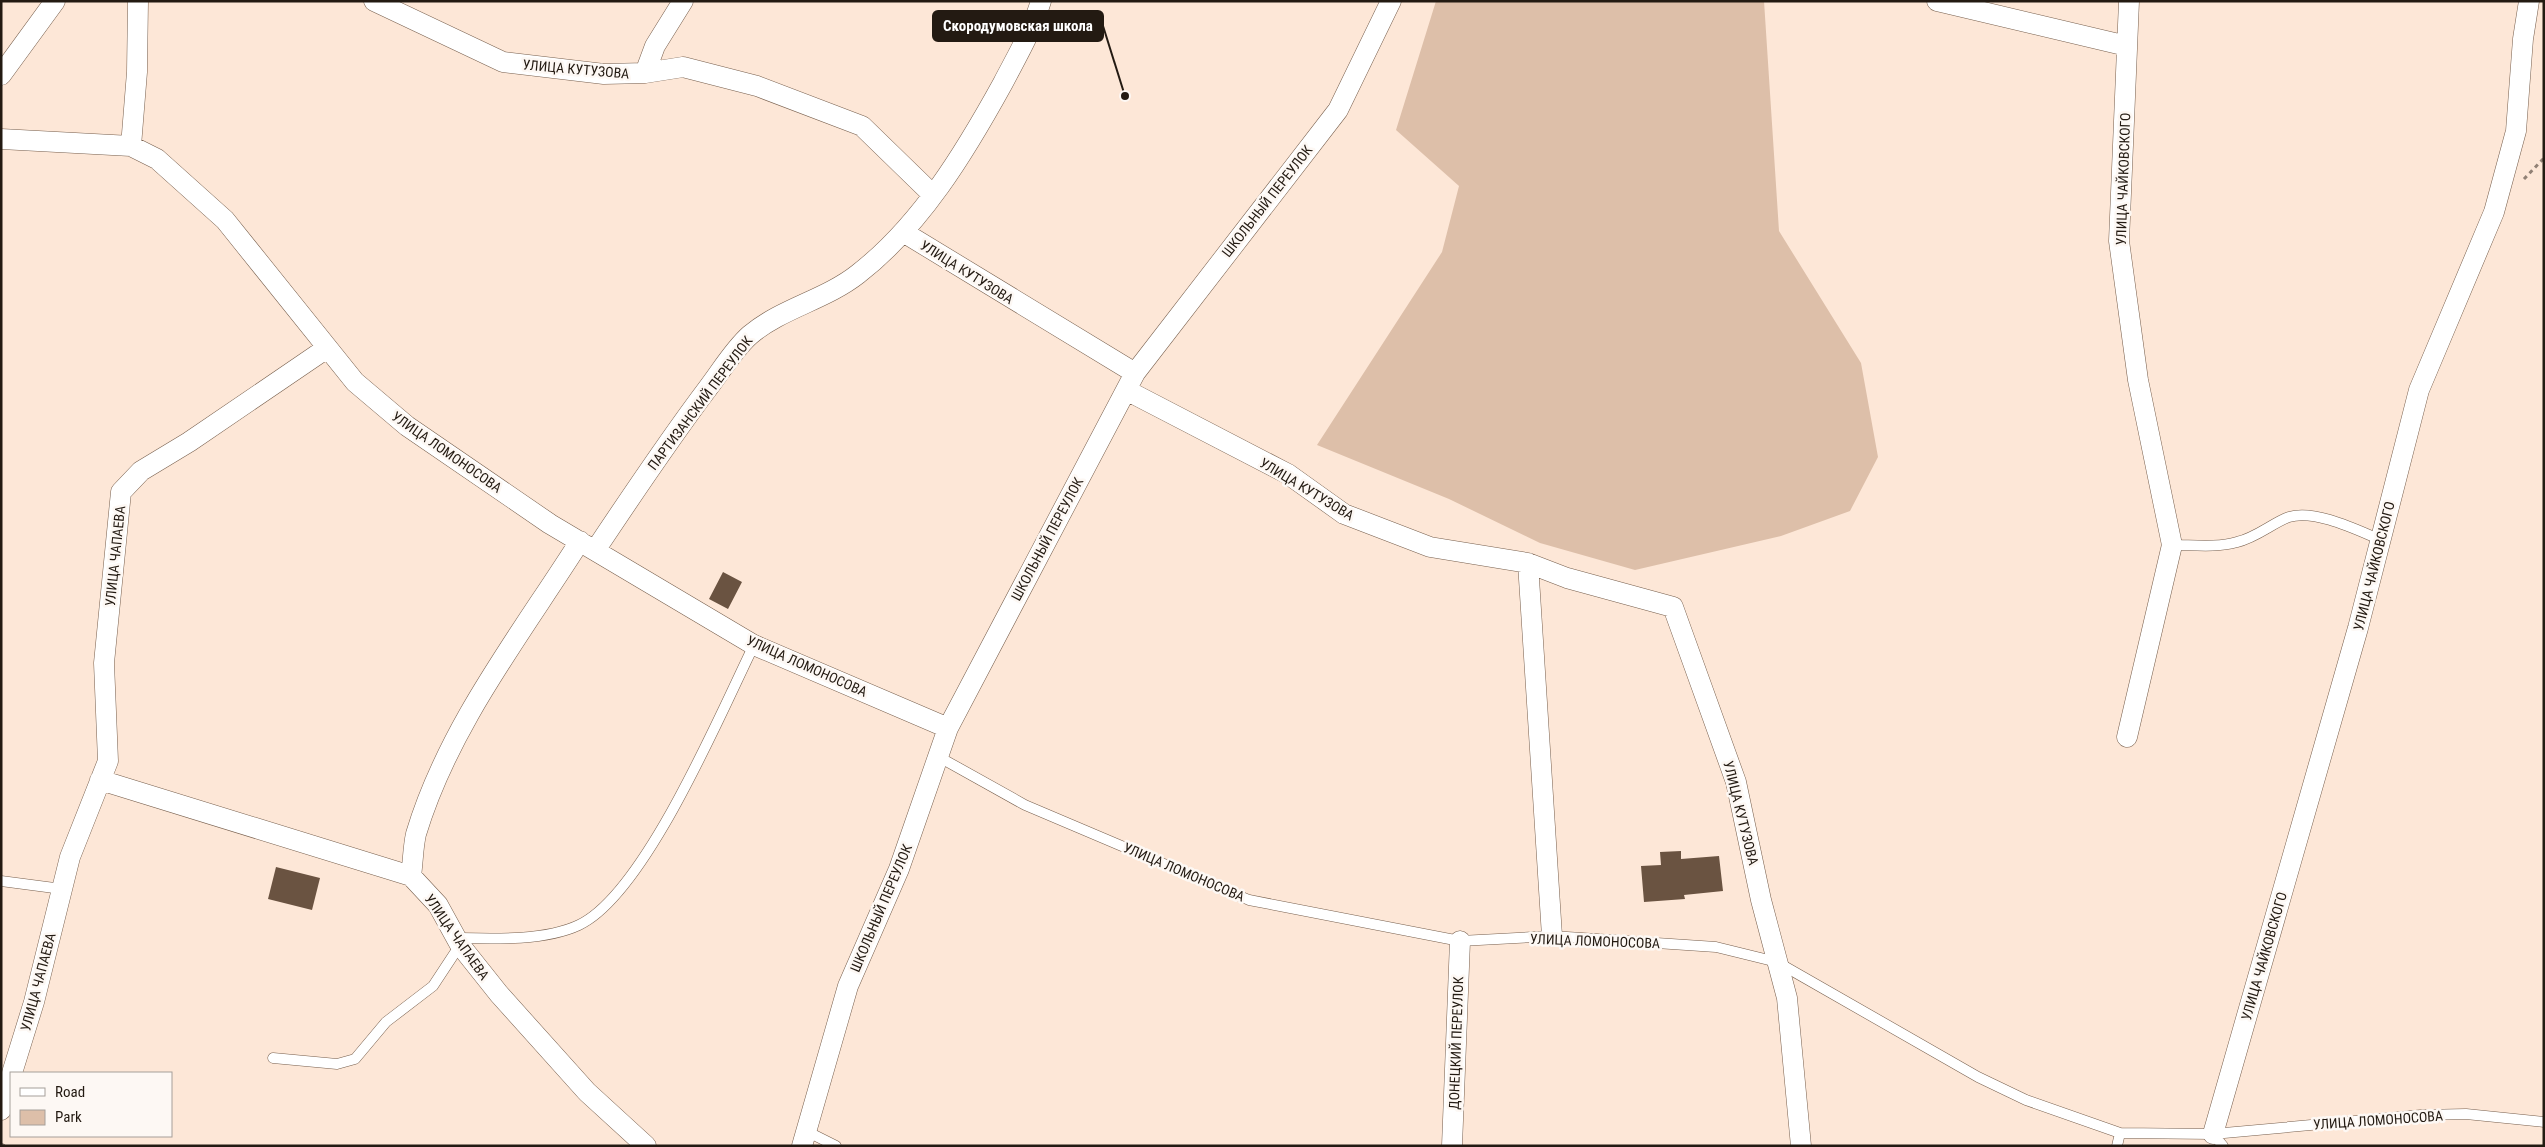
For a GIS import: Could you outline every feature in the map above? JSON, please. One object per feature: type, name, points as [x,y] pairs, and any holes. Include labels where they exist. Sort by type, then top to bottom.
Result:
[{"type":"street","points":[[1,75],[55,1]]},
{"type":"street","points":[[131,146],[137,72],[138,1]]},
{"type":"street","name":"УЛИЦА КУТУЗОВА","points":[[374,1],[503,62],[604,74],[645,73],[683,67],[757,86],[862,126],[932,196]]},
{"type":"street","points":[[645,73],[654,46],[683,1]]},
{"type":"street","name":"ПАРТИЗАНСКИЙ ПЕРЕУЛОК","points":[[412,876],[416,836],[435,785],[468,716],[588,545],[749,336],[777,316],[827,294],[858,274],[903,232],[932,196],[981,122],[1033,27],[1041,1]]},
{"type":"street","name":"ШКОЛЬНЫЙ ПЕРЕУЛОК","points":[[804,1138],[848,986],[899,869],[948,728],[1130,382],[1338,110],[1390,1]]},
{"type":"street","points":[[1938,1],[2127,46]]},
{"type":"street","name":"УЛИЦА ЧАЙКОВСКОГО","points":[[2127,737],[2172,545],[2138,380],[2119,241],[2129,1]]},
{"type":"street","name":"УЛИЦА ЧАЙКОВСКОГО","points":[[2218,1140],[2358,628],[2418,390],[2494,212],[2516,131],[2523,39],[2529,1]]},
{"type":"street","name":"УЛИЦА ЛОМОНОСОВА","points":[[1,139],[131,146],[157,159],[224,220],[355,382],[407,426],[550,524],[754,645],[948,728]]},
{"type":"street","name":"УЛИЦА КУТУЗОВА","points":[[903,232],[1130,382],[1288,474],[1344,514],[1430,548],[1528,563],[1567,578],[1672,607],[1736,782],[1787,998],[1800,1146]]},
{"type":"street","name":"УЛИЦА ЧАПАЕВА","points":[[13,1072],[34,1002],[70,857],[108,761],[104,663],[121,492],[141,472],[189,442],[326,348]]},
{"type":"street","points":[[1528,563],[1552,936]]},
{"type":"street","points":[[100,780],[412,876]]},
{"type":"street","name":"УЛИЦА ЧАПАЕВА","points":[[412,876],[438,905],[458,941],[499,994],[587,1092],[646,1146]]},
{"type":"street","name":"ДОНЕЦКИЙ ПЕРЕУЛОК","points":[[1452,1146],[1460,941]]},
{"type":"street","name":"УЛИЦА ЧАПАЕВА","points":[[1,1110],[10,1081]]},
{"type":"lane","points":[[2172,545],[2238,542],[2269,529],[2289,517],[2313,517],[2344,524],[2381,540]]},
{"type":"lane","points":[[273,1058],[337,1064],[355,1059],[386,1022],[433,986],[458,941],[504,940],[550,933],[579,925],[604,908],[622,887],[666,823],[754,645]]},
{"type":"lane","name":"УЛИЦА ЛОМОНОСОВА","points":[[939,757],[1025,805],[1249,900],[1460,941],[1552,936],[1716,947],[1777,962],[1978,1077],[2026,1100],[2120,1133],[2218,1140],[2421,1115],[2466,1114],[2544,1122]]},
{"type":"lane","points":[[1,881],[62,889]]},
{"type":"lane","points":[[2118,1146],[2120,1133]]},
{"type":"lane","name":"ШКОЛЬНЫЙ ПЕРЕУЛОК","points":[[804,1138],[836,1146]]},
{"type":"path","points":[[1,1144],[5,1146]]},
{"type":"green space","points":[[1436,1],[1764,1],[1779,231],[1861,363],[1878,457],[1850,511],[1781,536],[1635,570],[1540,543],[1449,499],[1317,445],[1442,252],[1459,186],[1396,130]]},
{"type":"building","points":[[723,572],[742,582],[728,609],[709,599]]},
{"type":"building","points":[[1681,851],[1681,859],[1719,856],[1723,891],[1684,895],[1685,899],[1644,902],[1641,866],[1661,865],[1660,852]]},
{"type":"building","points":[[276,867],[320,878],[312,910],[268,899]]},
{"type":"place","name":"Скородумовская школа","points":[[1125,96]]}]
